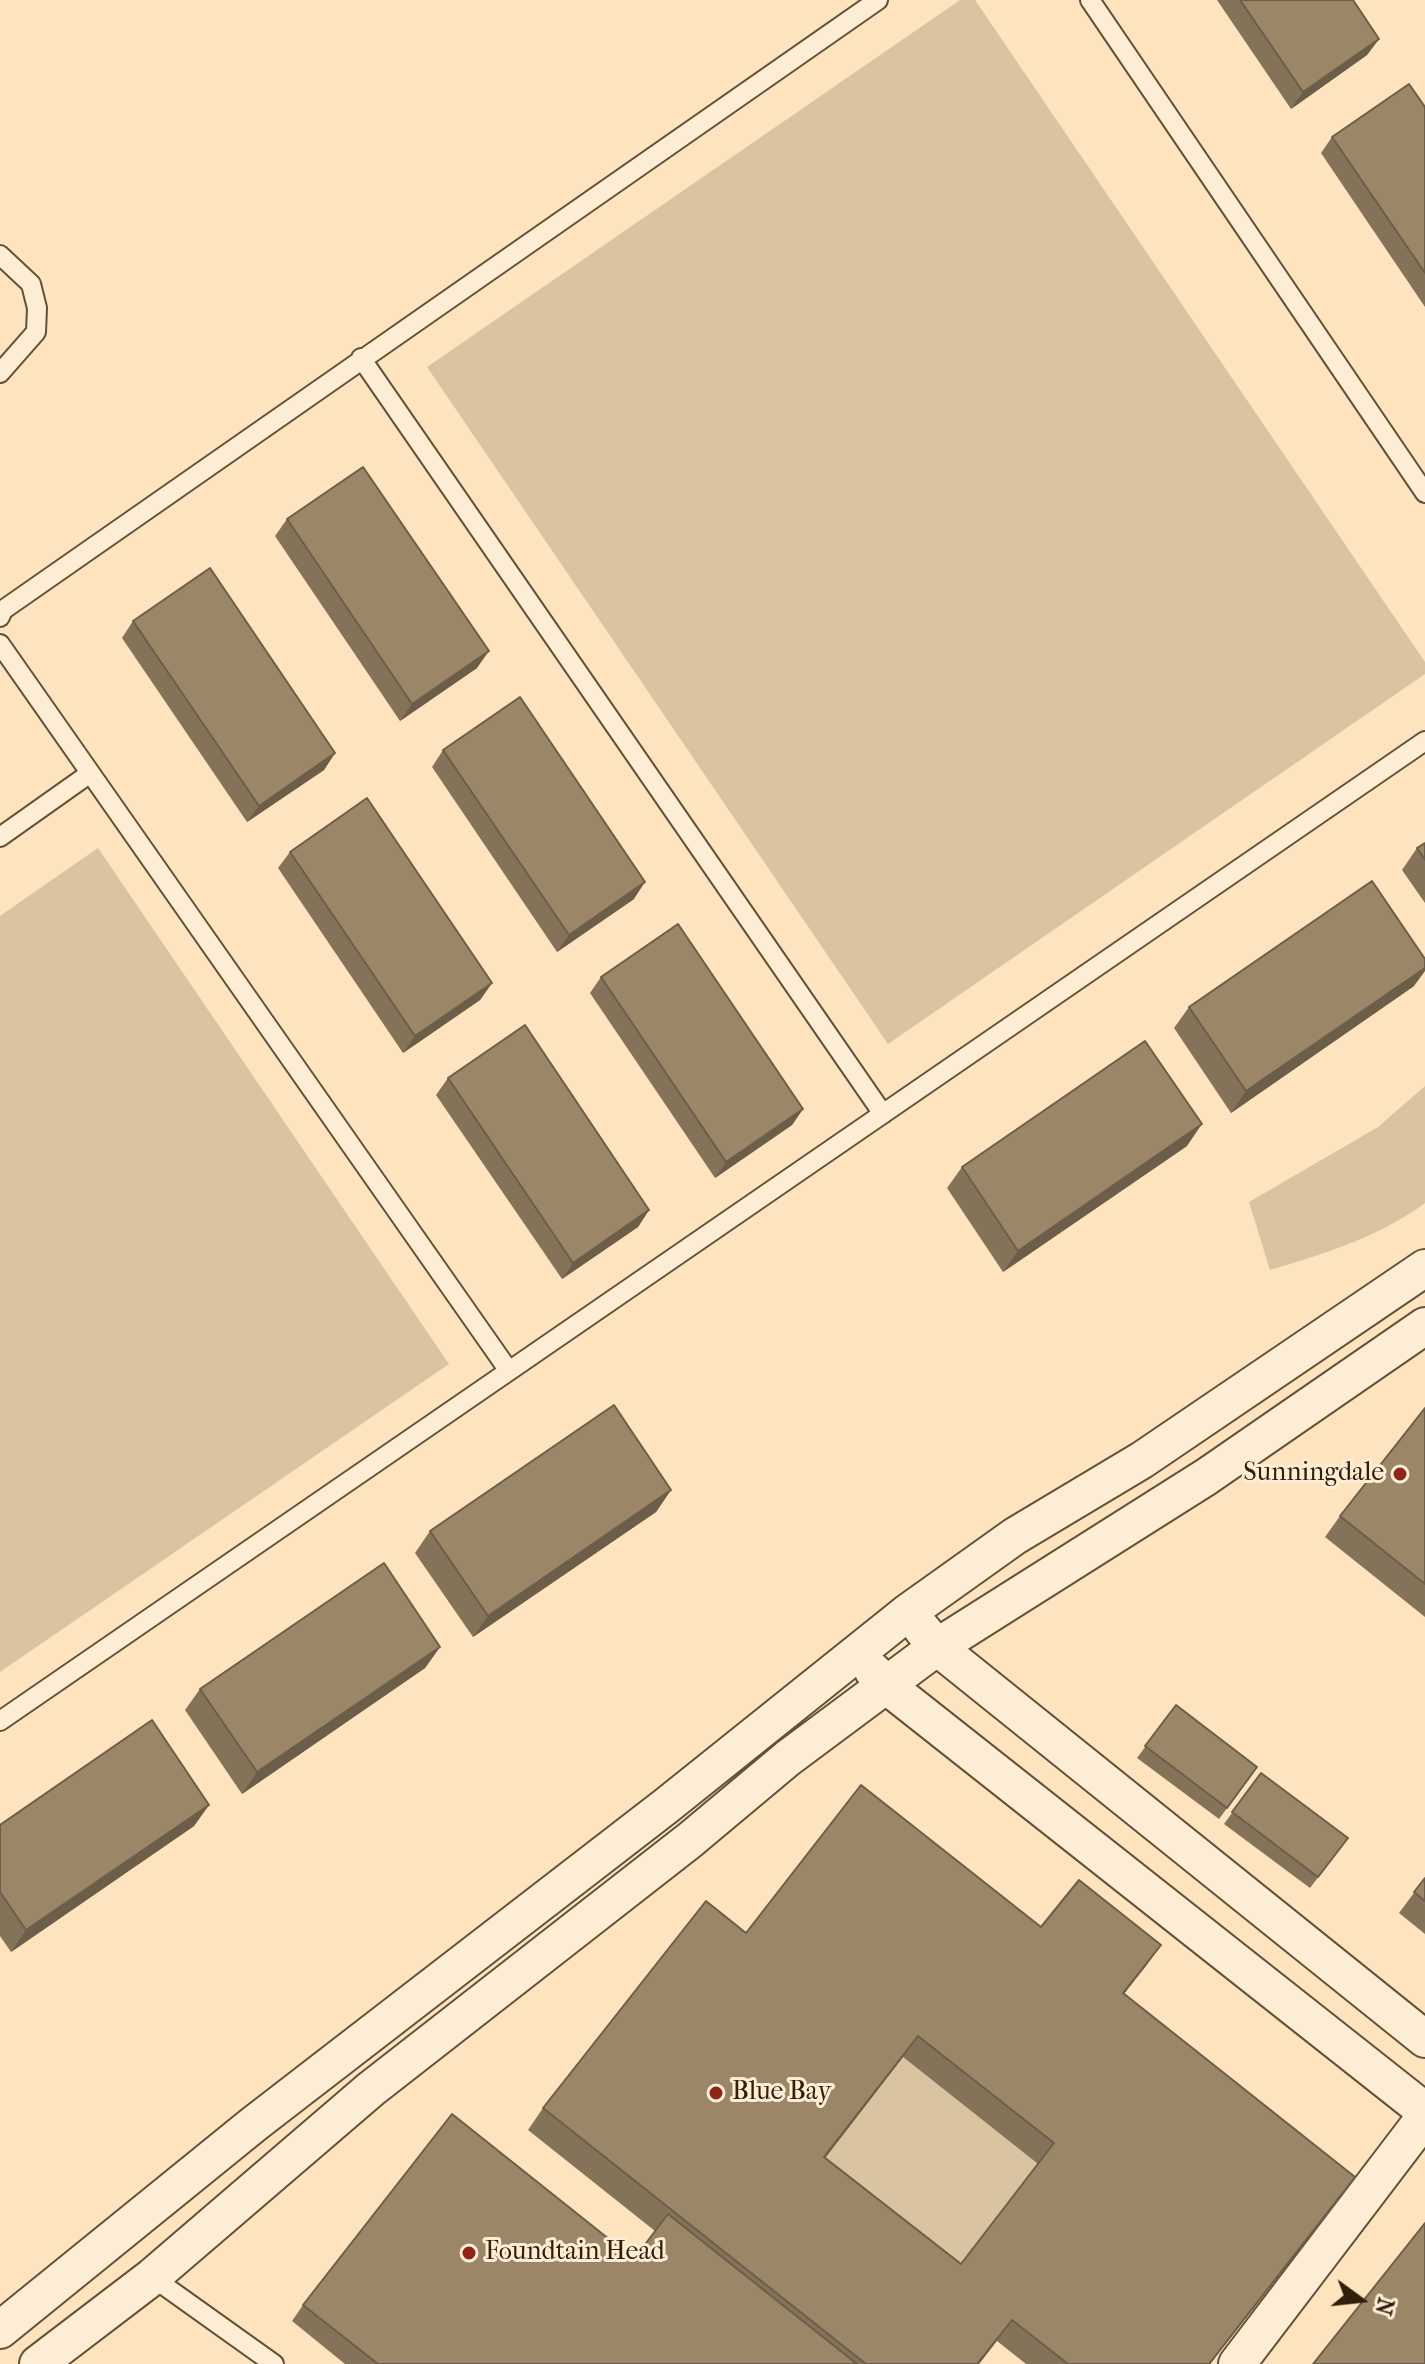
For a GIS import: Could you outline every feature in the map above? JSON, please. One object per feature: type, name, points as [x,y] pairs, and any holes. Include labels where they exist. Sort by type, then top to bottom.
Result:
[{"type":"street","points":[[0,2330],[254,2124],[479,1952],[907,1613],[1015,1536],[1142,1460],[1425,1268]]},
{"type":"street","points":[[38,2364],[152,2277],[371,2089],[690,1840],[788,1758],[937,1647],[1206,1477],[1425,1326]]},
{"type":"street","points":[[907,1613],[937,1647],[1425,2039]]},
{"type":"street","points":[[857,1654],[887,1686],[1425,2111]]},
{"type":"street","points":[[1237,2364],[1425,2117]]},
{"type":"lane","points":[[0,617],[3,610],[361,358],[878,0]]},
{"type":"lane","points":[[1090,0],[1425,493]]},
{"type":"lane","points":[[0,255],[31,284],[37,308],[36,332],[0,373]]},
{"type":"lane","points":[[361,358],[883,1114]]},
{"type":"lane","points":[[0,644],[509,1371]]},
{"type":"lane","points":[[0,1721],[1425,741]]},
{"type":"lane","points":[[0,837],[89,774]]},
{"type":"lane","points":[[152,2277],[274,2364]]},
{"type":"shaded area","points":[[960,0],[975,0],[1425,662],[1425,674],[888,1044],[427,367]]},
{"type":"shaded area","points":[[98,848],[449,1364],[0,1672],[0,916]]},
{"type":"shaded area","points":[[1425,1086],[1425,1203],[1370,1235],[1270,1270],[1249,1202],[1378,1127]]},
{"type":"shaded area","points":[[903,2057],[1039,2165],[946,2286],[809,2179]]},
{"type":"building","points":[[1240,0],[1353,0],[1379,39],[1303,92]]},
{"type":"building","points":[[1409,84],[1425,107],[1425,273],[1332,137]]},
{"type":"building","points":[[363,467],[489,651],[412,704],[287,519]]},
{"type":"building","points":[[210,568],[335,753],[259,806],[133,621]]},
{"type":"building","points":[[520,697],[645,882],[569,935],[443,750]]},
{"type":"building","points":[[367,798],[492,983],[415,1036],[290,852]]},
{"type":"building","points":[[1425,843],[1425,860],[1417,848]]},
{"type":"building","points":[[1372,881],[1425,959],[1425,968],[1246,1091],[1189,1007]]},
{"type":"building","points":[[678,924],[803,1109],[726,1162],[601,977]]},
{"type":"building","points":[[525,1025],[649,1210],[573,1263],[448,1078]]},
{"type":"building","points":[[1145,1041],[1202,1124],[1018,1251],[962,1167]]},
{"type":"building","points":[[614,1405],[671,1490],[488,1616],[430,1531]]},
{"type":"building","name":"Sunningdale","points":[[1425,1408],[1425,1584],[1340,1516]]},
{"type":"building","points":[[384,1563],[440,1647],[257,1772],[200,1689]]},
{"type":"building","points":[[1176,1705],[1257,1767],[1227,1808],[1145,1746]]},
{"type":"building","points":[[152,1720],[209,1805],[26,1930],[0,1892],[0,1825]]},
{"type":"building","points":[[1261,1773],[1348,1838],[1318,1877],[1232,1812]]},
{"type":"building","name":"Blue Bay","points":[[861,1785],[1041,1927],[1079,1880],[1161,1945],[1123,1993],[1355,2177],[1209,2364],[1068,2364],[1012,2320],[977,2364],[866,2364],[543,2108],[706,1901],[746,1933]],"holes":[[[918,2036],[1054,2143],[961,2264],[824,2157]]]},
{"type":"building","points":[[1425,1878],[1425,1901],[1414,1892]]},
{"type":"building","name":"Foundtain Head","points":[[452,2114],[634,2259],[668,2214],[857,2364],[378,2364],[303,2305]]},
{"type":"building","points":[[1425,2223],[1425,2364],[1313,2364]]},
{"type":"place","name":"Sunningdale","points":[[1400,1474]]},
{"type":"place","name":"Blue Bay","points":[[716,2093]]},
{"type":"place","name":"Foundtain Head","points":[[469,2253]]}]
